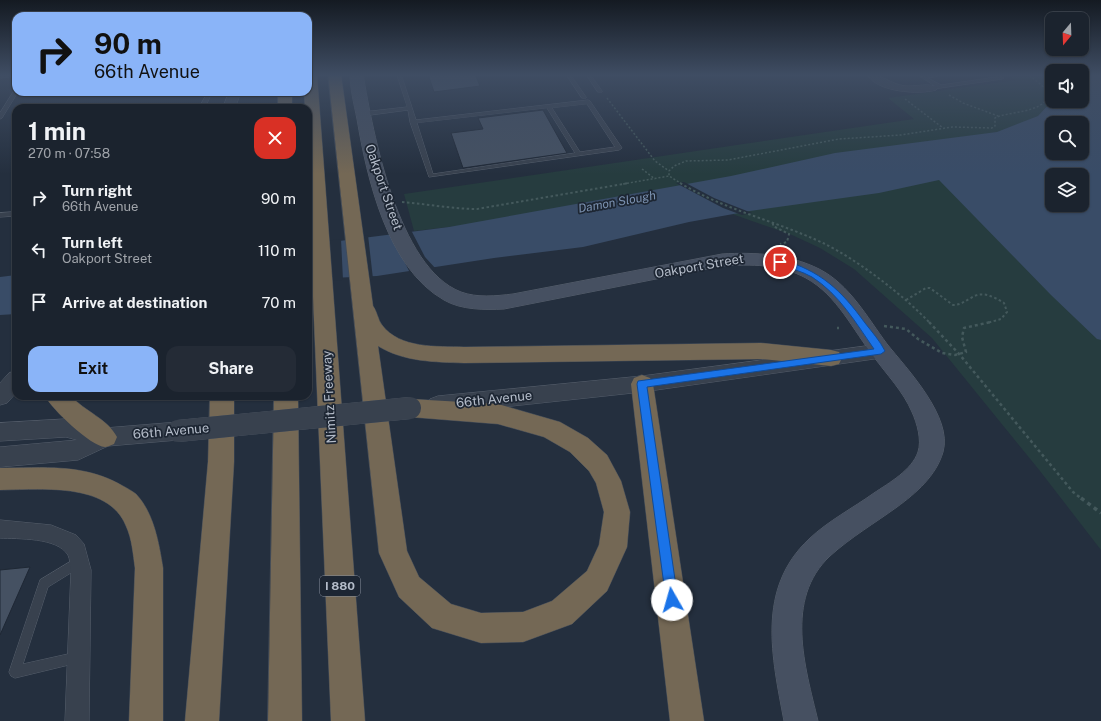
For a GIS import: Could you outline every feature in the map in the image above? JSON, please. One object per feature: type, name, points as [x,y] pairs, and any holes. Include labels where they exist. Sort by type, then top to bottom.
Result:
[{"type":"highway","points":[[338,108],[393,553],[409,587],[442,617],[480,628],[509,628],[523,627],[560,613],[597,581],[613,547],[617,512],[608,481],[598,463],[579,445],[551,429],[498,414],[410,408]]},
{"type":"highway","name":"Nimitz Freeway","points":[[312,109],[348,721]]},
{"type":"highway","points":[[360,293],[374,330],[386,341],[405,349],[430,354],[464,355],[761,351],[831,358]]},
{"type":"highway","points":[[642,384],[687,721]]},
{"type":"highway","points":[[60,400],[69,410],[105,437]]},
{"type":"highway","points":[[202,721],[221,462],[222,400]]},
{"type":"highway","points":[[285,721],[286,400]]},
{"type":"highway","points":[[0,479],[70,479],[101,487],[126,502],[138,520],[145,542],[149,568],[146,721]]},
{"type":"main road","name":"Oakport Street","points":[[362,108],[371,153],[388,205],[409,253],[427,278],[440,289],[453,296],[471,301],[495,303],[521,300],[722,260],[746,257],[769,259],[791,265],[814,274],[832,288],[848,306],[882,338],[924,413],[931,434],[930,452],[920,471],[903,487],[819,548],[801,568],[789,594],[786,628],[788,661],[801,721]]},
{"type":"street","name":"66th Avenue","points":[[0,432],[66,428],[105,437],[642,384],[831,358],[882,338]]},
{"type":"street","points":[[0,381],[12,370]]},
{"type":"street","points":[[0,397],[12,384]]},
{"type":"street","name":"66th Avenue","points":[[0,457],[78,450],[105,437]]},
{"type":"street","points":[[0,529],[45,533],[64,539],[76,550],[81,570],[77,721]]},
{"type":"lane","points":[[0,117],[6,108]]},
{"type":"lane","points":[[363,114],[408,108],[431,176],[619,148],[592,108]]},
{"type":"lane","points":[[413,122],[534,108]]},
{"type":"lane","points":[[549,108],[578,154]]},
{"type":"lane","points":[[0,216],[12,214]]},
{"type":"lane","points":[[79,561],[44,584],[15,672],[79,658]]},
{"type":"path","points":[[614,108],[655,162],[669,171]]},
{"type":"path","points":[[917,108],[943,128]]},
{"type":"path","points":[[976,108],[998,116],[1013,114],[1033,108]]},
{"type":"path","points":[[669,176],[669,171],[679,162],[728,160],[839,139],[901,135],[943,128],[992,128],[995,126],[995,118],[998,116]]},
{"type":"path","points":[[642,169],[655,180]]},
{"type":"path","points":[[388,205],[406,202],[458,209],[477,209],[655,180],[669,176],[710,200],[773,223],[824,244],[877,277],[905,300],[960,355],[1073,492],[1101,513]]},
{"type":"path","points":[[773,223],[773,226],[789,234],[787,242],[780,244]]},
{"type":"path","points":[[882,338],[906,329],[918,340],[942,353],[960,355],[966,352],[961,332],[964,328],[1001,319],[1007,312],[1004,303],[995,298],[978,295],[973,296],[961,305],[953,305],[948,303],[934,290],[926,288],[905,300]]},
{"type":"green space","points":[[900,108],[1101,108],[1101,550],[1040,471],[932,338],[854,269],[820,248],[792,235],[715,208],[449,227],[414,231],[404,194],[914,119]]},
{"type":"water","name":"Damon Slough","points":[[1045,108],[1101,108],[1101,340],[1097,339],[1051,295],[939,180],[879,193],[750,211],[689,222],[583,247],[494,258],[377,276],[312,279],[312,244],[449,227],[731,176],[835,153],[997,132],[1038,116]]},
{"type":"water","points":[[12,276],[12,314],[0,315],[0,277]]},
{"type":"pier","points":[[684,182],[714,198],[752,213],[742,215],[723,208],[676,183]]},
{"type":"pier","points":[[411,230],[425,257],[436,269],[410,273],[390,232]]},
{"type":"pier","points":[[368,235],[373,279],[352,280],[348,238]]},
{"type":"pier","points":[[341,239],[343,280],[312,281],[312,243]]},
{"type":"building","points":[[543,110],[567,153],[463,168],[451,133],[483,129],[478,118]]},
{"type":"building","points":[[30,567],[0,635],[0,570]]},
{"type":"route","points":[[672,600],[642,384],[881,351],[848,306],[832,288],[814,274],[780,262]]}]
